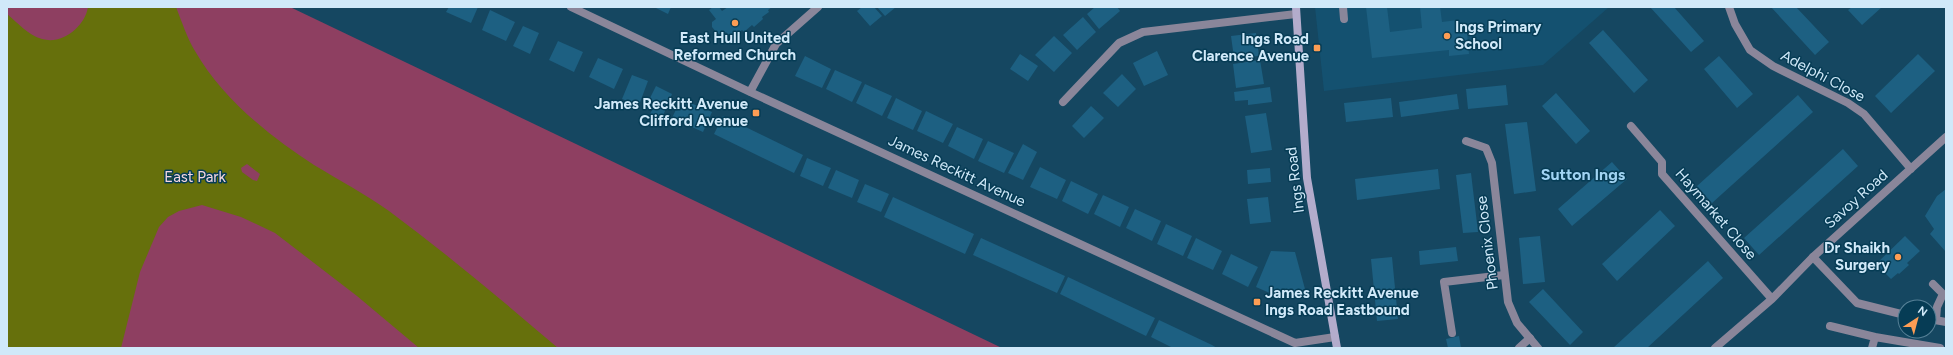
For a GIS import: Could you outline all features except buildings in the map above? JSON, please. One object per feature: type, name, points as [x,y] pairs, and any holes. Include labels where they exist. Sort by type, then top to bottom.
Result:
[{"type":"street","name":"James Reckitt Avenue","points":[[571,7],[750,92],[1295,343],[1335,337]]},
{"type":"street","points":[[750,92],[776,44],[818,7]]},
{"type":"street","points":[[1343,7],[1344,19]]},
{"type":"street","name":"Adelphi Close","points":[[1729,7],[1735,24],[1750,50],[1772,66],[1848,103],[1864,114],[1911,169]]},
{"type":"street","points":[[1063,102],[1119,43],[1143,32],[1296,10]]},
{"type":"street","name":"Ings Road","points":[[1296,10],[1307,178],[1337,348]]},
{"type":"street","name":"Haymarket Close","points":[[1631,126],[1662,162],[1662,174],[1772,299]]},
{"type":"street","name":"Savoy Road","points":[[1715,348],[1772,299],[1813,257],[1944,138]]},
{"type":"street","name":"Phoenix Close","points":[[1466,141],[1486,148],[1492,163],[1508,302],[1517,323],[1538,348]]},
{"type":"street","points":[[1813,257],[1857,303],[1897,313]]},
{"type":"street","points":[[1452,333],[1444,282],[1504,275]]},
{"type":"street","points":[[1933,284],[1943,294],[1937,307]]},
{"type":"street","points":[[1830,326],[1940,348]]},
{"type":"street","points":[[1872,348],[1874,336]]},
{"type":"street","points":[[1519,348],[1530,338]]},
{"type":"shaded area","points":[[88,7],[176,7],[190,41],[206,68],[219,85],[248,115],[297,154],[389,211],[475,278],[558,348],[419,348],[357,296],[275,233],[241,217],[202,205],[179,211],[168,217],[159,227],[140,272],[121,348],[7,348],[7,14],[32,35],[50,40],[65,37],[72,32],[78,27],[86,14]],"holes":[[[247,164],[260,174],[257,181],[253,180],[242,172],[241,168]]]},
{"type":"shaded area","name":"Ings Primary School","points":[[1315,7],[1609,7],[1543,65],[1324,91]]},
{"type":"green space","name":"East Park","points":[[7,7],[290,7],[1002,348],[7,348]]},
{"type":"place","name":"East Hull United Reformed Church","points":[[735,23]]},
{"type":"place","name":"Ings Primary School","points":[[1447,36]]},
{"type":"place","name":"Ings Road Clarence Avenue","points":[[1317,48]]},
{"type":"place","name":"James Reckitt Avenue Clifford Avenue","points":[[756,113]]},
{"type":"place","name":"Dr Shaikh Surgery","points":[[1898,257]]},
{"type":"place","name":"James Reckitt Avenue Ings Road Eastbound","points":[[1257,302]]},
{"type":"district","name":"Sutton Ings","points":[[1583,174]]}]
